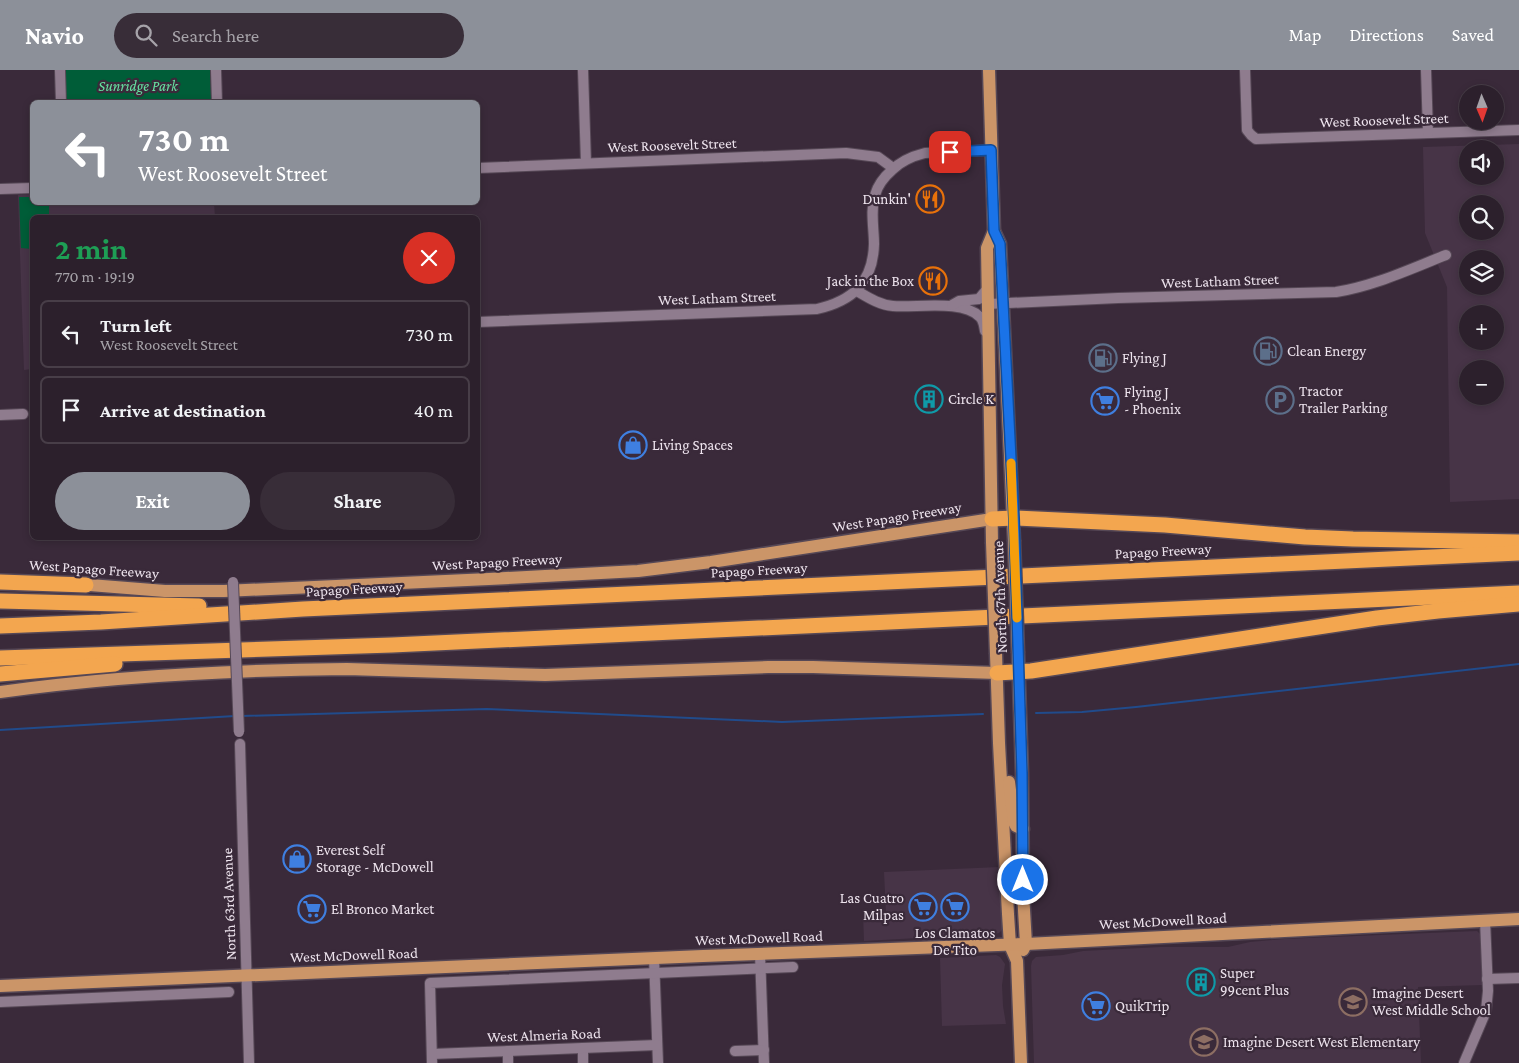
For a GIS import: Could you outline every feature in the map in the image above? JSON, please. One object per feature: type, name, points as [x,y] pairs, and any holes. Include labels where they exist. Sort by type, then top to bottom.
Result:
[{"type":"highway","points":[[992,519],[1014,518],[1165,525],[1353,540],[1519,542]]},
{"type":"highway","name":"Papago Freeway","points":[[0,626],[101,622],[303,608],[1519,553]]},
{"type":"highway","points":[[0,582],[86,585]]},
{"type":"highway","points":[[0,658],[401,645],[1519,593]]},
{"type":"highway","points":[[0,601],[303,608]]},
{"type":"highway","points":[[991,673],[1019,672],[1377,618],[1519,604]]},
{"type":"highway","points":[[0,674],[120,664],[162,653]]},
{"type":"main road","name":"North 67th Avenue","points":[[989,70],[994,231],[1000,244],[1014,518],[1020,701],[1026,944],[1018,961]]},
{"type":"main road","name":"North 67th Avenue","points":[[994,231],[987,248],[992,542],[996,654],[991,673],[997,701],[1010,945],[1018,961],[1021,1063]]},
{"type":"main road","name":"West Papago Freeway","points":[[0,578],[165,591],[224,591],[638,571],[711,562],[992,519]]},
{"type":"main road","points":[[0,692],[115,679],[186,674],[319,669],[545,675],[804,667],[991,673]]},
{"type":"main road","points":[[999,743],[1008,770],[1014,822],[1016,826],[1023,830]]},
{"type":"main road","name":"West McDowell Road","points":[[0,986],[1010,945],[1519,919]]},
{"type":"street","points":[[60,70],[61,100]]},
{"type":"street","points":[[216,70],[217,100]]},
{"type":"street","points":[[583,70],[586,163]]},
{"type":"street","name":"West Roosevelt Street","points":[[1245,70],[1247,127],[1251,136],[1260,139],[1519,130]]},
{"type":"street","points":[[1426,70],[1428,133]]},
{"type":"street","points":[[989,350],[982,319],[972,312],[951,306],[893,306],[874,300],[858,291],[869,273],[873,256],[872,213],[874,199],[880,183],[891,171],[906,160],[925,153],[991,150]]},
{"type":"street","name":"West Roosevelt Street","points":[[480,168],[846,153],[878,157],[891,171]]},
{"type":"street","points":[[0,189],[30,188]]},
{"type":"street","name":"West Latham Street","points":[[988,304],[1336,292],[1374,284],[1446,255]]},
{"type":"street","points":[[951,306],[961,301],[979,299],[988,288]]},
{"type":"street","name":"West Latham Street","points":[[480,322],[817,309],[841,302],[858,291]]},
{"type":"street","points":[[0,415],[23,414]]},
{"type":"street","points":[[233,582],[239,732]]},
{"type":"street","name":"North 63rd Avenue","points":[[240,744],[249,1063]]},
{"type":"street","points":[[1464,1063],[1486,1011],[1485,920]]},
{"type":"street","points":[[760,954],[764,1063]]},
{"type":"street","points":[[654,958],[658,1063]]},
{"type":"street","name":"West McDowell Road","points":[[432,1059],[430,983],[793,967]]},
{"type":"street","points":[[1487,979],[1519,978]]},
{"type":"street","points":[[0,1002],[229,992]]},
{"type":"street","name":"West Almeria Road","points":[[432,1059],[508,1051],[657,1046]]},
{"type":"street","points":[[583,1048],[584,1063]]},
{"type":"street","points":[[735,1051],[764,1050]]},
{"type":"street","points":[[508,1051],[508,1063]]},
{"type":"shaded area","points":[[1504,144],[1519,144],[1519,499],[1450,502],[1447,287],[1425,233],[1423,147],[1459,146],[1459,185],[1504,185]]},
{"type":"shaded area","points":[[30,194],[30,205],[214,205],[215,215],[30,215],[30,369],[24,370],[18,195]]},
{"type":"shaded area","points":[[1000,867],[1003,926],[999,933],[990,935],[965,933],[936,937],[864,941],[863,913],[886,912],[884,872]]},
{"type":"shaded area","points":[[1477,931],[1481,935],[1483,985],[1418,987],[1421,1063],[1034,1063],[1031,966],[1032,961],[1036,957],[1083,951],[1160,947],[1228,947],[1250,942],[1284,939]]},
{"type":"shaded area","points":[[996,955],[1005,964],[1002,985],[1006,1024],[942,1026],[940,958]]},
{"type":"green space","name":"Sunridge Park","points":[[65,70],[210,70],[211,100],[66,100]]},
{"type":"green space","points":[[19,197],[30,197],[30,205],[49,205],[49,215],[30,215],[30,249],[21,248]]},
{"type":"waterway","points":[[1036,713],[1082,712],[1136,707],[1519,664]]},
{"type":"waterway","points":[[242,716],[487,709],[782,722],[983,714]]},
{"type":"waterway","points":[[0,730],[235,716]]},
{"type":"slow traffic","points":[[1011,463],[1017,618]]},
{"type":"place","name":"Dunkin'","points":[[930,199]]},
{"type":"place","name":"Jack in the Box","points":[[933,281]]},
{"type":"place","name":"Clean Energy","points":[[1268,351]]},
{"type":"place","name":"Flying J","points":[[1103,358]]},
{"type":"place","name":"Circle K","points":[[929,399]]},
{"type":"place","name":"Tractor Trailer Parking","points":[[1280,400]]},
{"type":"place","name":"Flying J - Phoenix","points":[[1105,401]]},
{"type":"place","name":"Living Spaces","points":[[633,445]]},
{"type":"place","name":"Everest Self Storage - McDowell","points":[[297,859]]},
{"type":"place","name":"Las Cuatro Milpas","points":[[923,907]]},
{"type":"place","name":"Los Clamatos De Tito","points":[[955,907]]},
{"type":"place","name":"El Bronco Market","points":[[312,909]]},
{"type":"place","name":"Super 99cent Plus","points":[[1201,982]]},
{"type":"place","name":"Imagine Desert West Middle School","points":[[1353,1002]]},
{"type":"place","name":"QuikTrip","points":[[1096,1006]]},
{"type":"place","name":"Imagine Desert West Elementary","points":[[1204,1042]]},
{"type":"route","points":[[950,152],[991,150],[994,231],[1000,244],[1013,504],[1022,773],[1023,880]]}]
